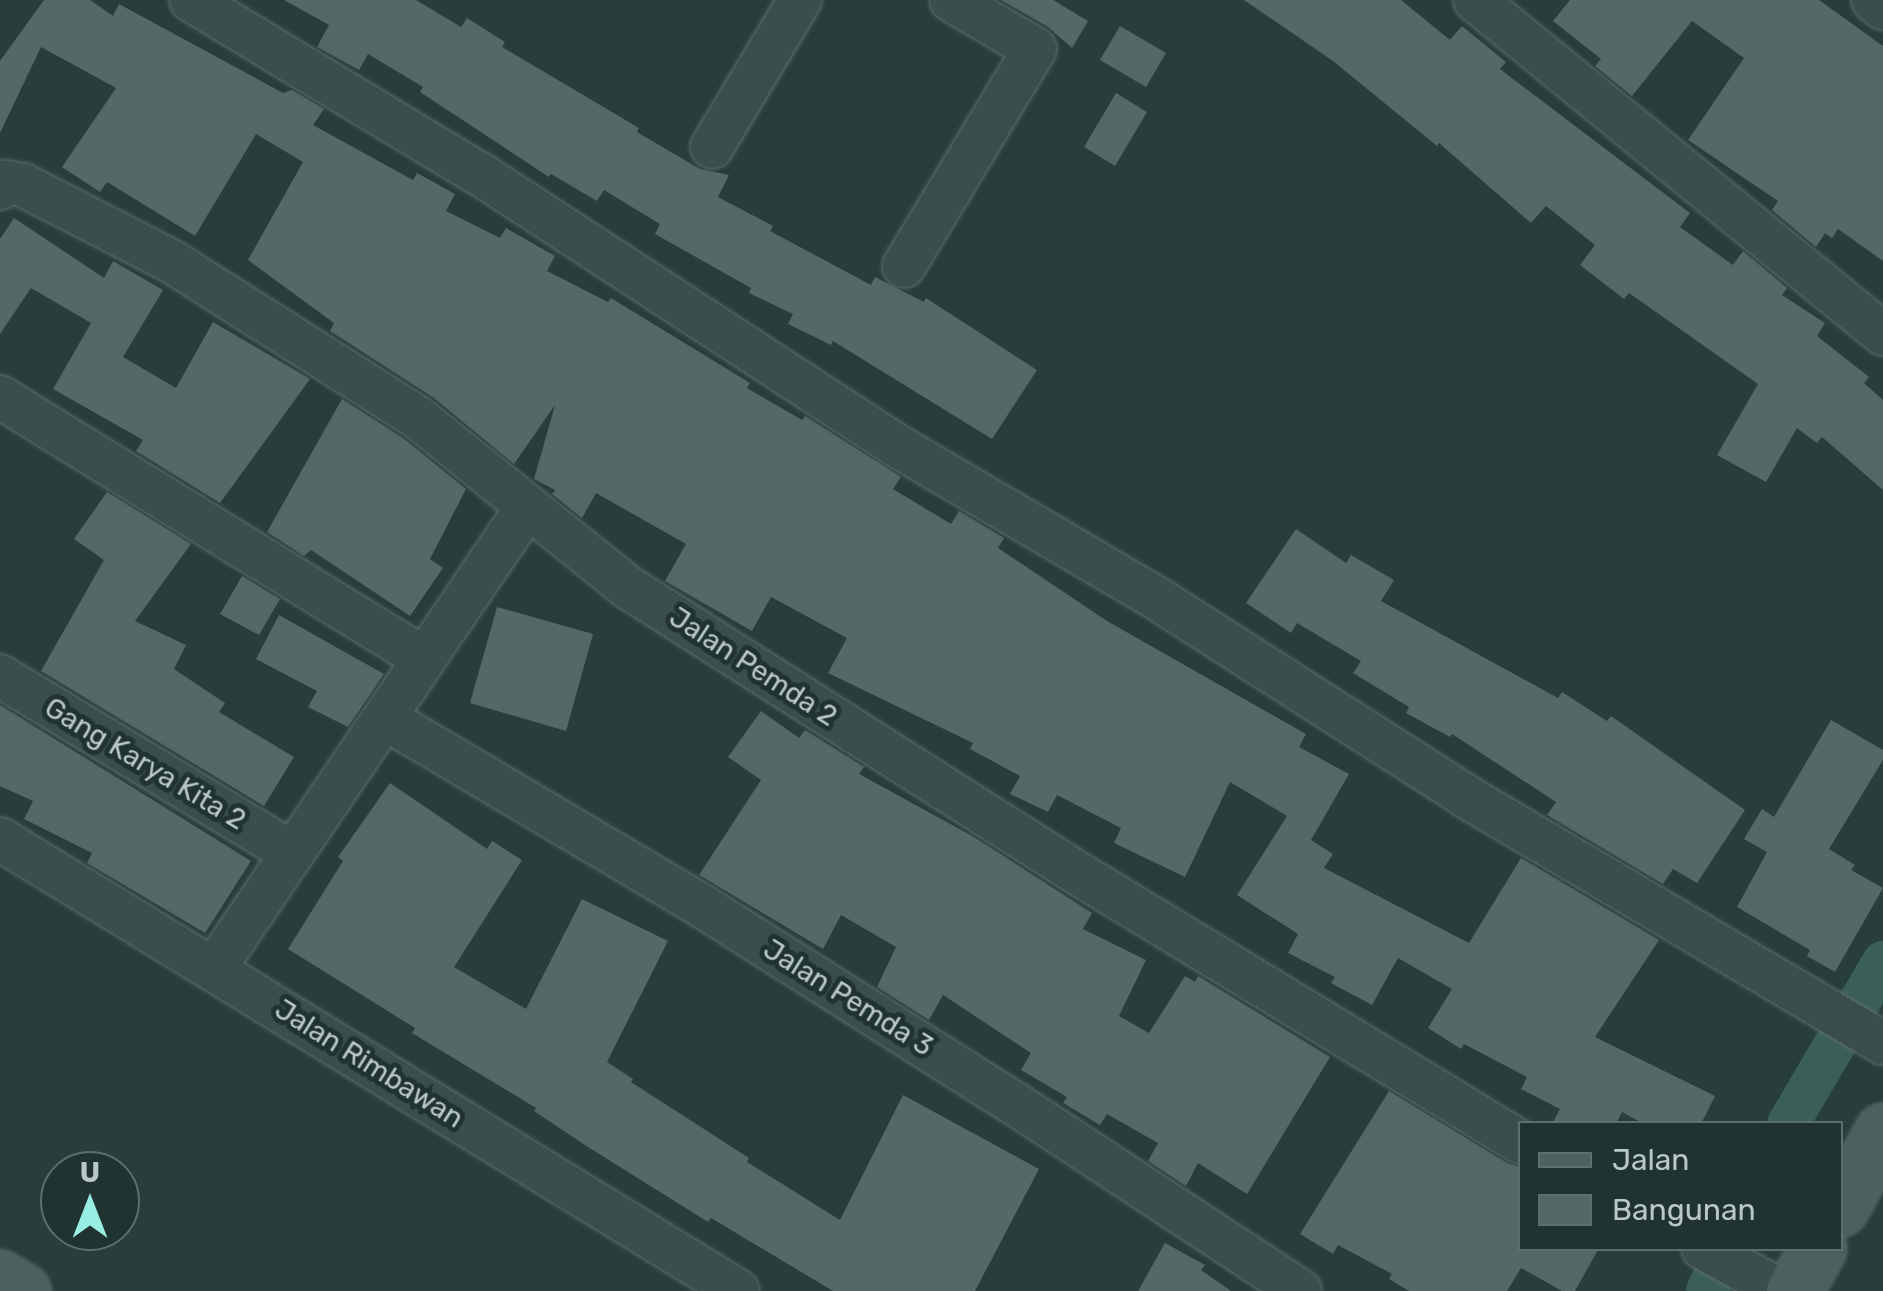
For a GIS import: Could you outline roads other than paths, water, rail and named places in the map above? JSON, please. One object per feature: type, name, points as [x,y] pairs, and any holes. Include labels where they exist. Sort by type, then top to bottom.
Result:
[{"type":"street","points":[[191,0],[480,174],[892,443],[1161,600],[1467,797],[1877,1040]]},
{"type":"street","points":[[712,147],[800,0]]},
{"type":"street","points":[[904,266],[1034,49],[951,0]]},
{"type":"street","points":[[1475,0],[1883,334]]},
{"type":"street","points":[[1873,0],[1883,8]]},
{"type":"street","name":"Jalan Pemda 2","points":[[0,188],[5,182],[24,185],[171,261],[418,418],[629,588],[1091,881],[1518,1141]]},
{"type":"street","points":[[0,397],[424,659]]},
{"type":"street","points":[[214,969],[526,508]]},
{"type":"street","name":"Gang Karya Kita 2","points":[[0,676],[291,852]]},
{"type":"street","name":"Jalan Pemda 3","points":[[386,718],[718,916],[1014,1103],[1300,1291]]},
{"type":"street","name":"Jalan Rimbawan","points":[[0,839],[738,1291]]},
{"type":"street","points":[[1843,1203],[1883,1131]]},
{"type":"street","points":[[1794,1291],[1816,1251]]},
{"type":"street","points":[[1720,1258],[1781,1291]]},
{"type":"street","points":[[0,1278],[22,1291]]},
{"type":"waterway","points":[[1790,1121],[1883,962]]},
{"type":"waterway","points":[[1707,1291],[1725,1251]]}]
